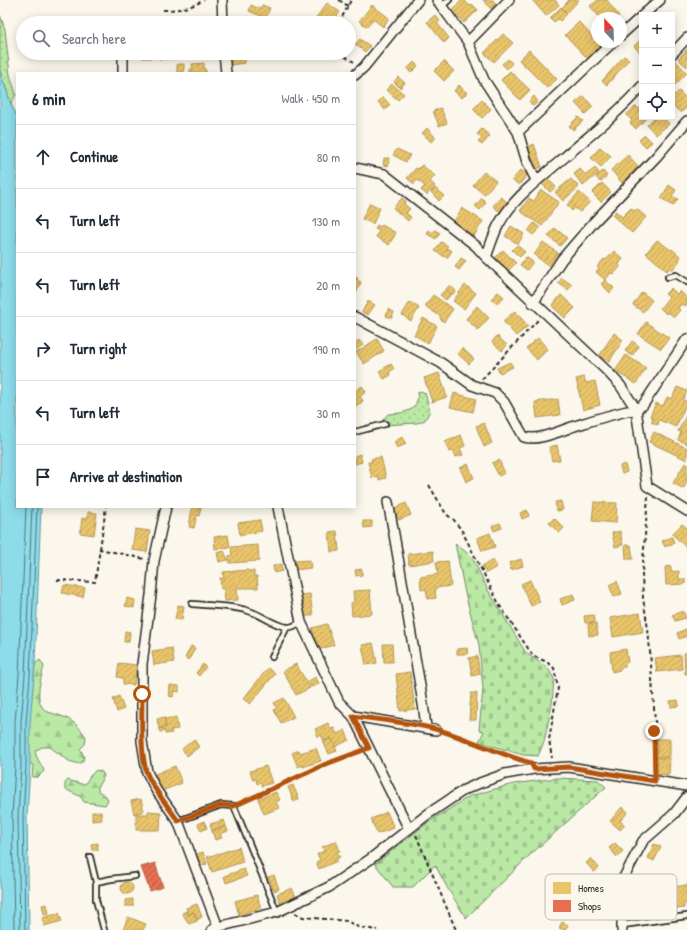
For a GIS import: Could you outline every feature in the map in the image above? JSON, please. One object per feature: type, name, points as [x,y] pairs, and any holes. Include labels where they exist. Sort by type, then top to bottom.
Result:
[{"type":"street","points":[[222,0],[223,16]]},
{"type":"street","points":[[356,74],[364,67],[418,0]]},
{"type":"street","points":[[468,42],[509,0]]},
{"type":"street","points":[[647,12],[660,0]]},
{"type":"street","points":[[443,2],[468,42],[484,80],[518,132],[527,162],[536,180]]},
{"type":"street","points":[[627,30],[639,19]]},
{"type":"street","points":[[675,51],[687,38]]},
{"type":"street","points":[[518,132],[608,48]]},
{"type":"street","points":[[123,60],[123,72]]},
{"type":"street","points":[[225,60],[226,72]]},
{"type":"street","points":[[486,257],[499,226],[518,199],[536,180],[583,141],[639,89]]},
{"type":"street","points":[[534,303],[562,259],[687,121]]},
{"type":"street","points":[[356,168],[384,174],[476,246],[607,371],[620,385],[636,409],[647,486],[686,507]]},
{"type":"street","points":[[356,318],[441,363],[472,386],[495,394],[504,402],[524,436],[530,438],[636,409],[643,405],[654,391],[665,371],[687,340]]},
{"type":"street","points":[[388,502],[423,696],[426,727]]},
{"type":"street","points":[[166,508],[154,561],[142,664],[142,741],[146,772],[156,790],[178,821],[215,928],[277,912],[329,887],[369,860],[428,814],[464,790],[480,782],[505,774],[534,769],[569,767],[687,786]]},
{"type":"street","points":[[278,508],[301,622],[339,702],[353,716],[411,828]]},
{"type":"street","points":[[353,716],[426,727],[436,730]]},
{"type":"street","points":[[626,874],[643,841],[674,814],[687,797]]},
{"type":"lane","points":[[668,277],[676,276],[687,282]]},
{"type":"lane","points":[[356,432],[385,424]]},
{"type":"lane","points":[[192,604],[236,608],[250,611],[276,624],[287,627],[291,627],[301,622]]},
{"type":"lane","points":[[272,657],[287,627]]},
{"type":"lane","points":[[178,821],[221,805],[234,806],[277,912]]},
{"type":"lane","points":[[90,857],[96,882],[96,900],[104,930]]},
{"type":"lane","points":[[96,882],[135,876]]},
{"type":"lane","points":[[677,918],[687,916]]},
{"type":"lane","points":[[622,928],[665,920]]},
{"type":"path","points":[[163,10],[179,10],[191,7],[204,0]]},
{"type":"path","points":[[339,0],[348,6]]},
{"type":"path","points":[[343,16],[351,0]]},
{"type":"path","points":[[352,60],[364,67]]},
{"type":"path","points":[[478,387],[480,381],[490,369],[546,313]]},
{"type":"path","points":[[429,485],[446,514],[454,520],[462,531],[500,606],[533,656],[547,662],[554,668],[558,688],[549,740],[554,767]]},
{"type":"path","points":[[651,489],[648,494],[647,501],[642,574],[643,598],[650,651],[655,781]]},
{"type":"path","points":[[57,580],[95,582],[106,508]]},
{"type":"path","points":[[100,549],[154,561]]},
{"type":"path","points":[[436,730],[478,743],[516,759],[531,763],[534,769]]},
{"type":"path","points":[[234,806],[326,764],[369,748]]},
{"type":"path","points":[[411,828],[424,850],[427,863],[456,930]]},
{"type":"path","points":[[288,906],[296,914],[303,917],[347,921],[358,927],[377,930]]},
{"type":"green space","points":[[0,15],[5,29],[10,75],[16,94],[11,104],[0,71]]},
{"type":"green space","points":[[421,391],[425,393],[430,411],[425,420],[417,423],[384,425],[382,421],[388,414],[405,412],[413,407],[416,404],[418,392]]},
{"type":"green space","points":[[455,543],[472,557],[488,590],[526,653],[548,668],[554,679],[552,704],[544,742],[538,756],[523,755],[479,742],[484,731],[479,730],[483,689],[479,645],[465,593]]},
{"type":"green space","points":[[40,660],[44,666],[39,691],[40,703],[48,712],[64,717],[72,722],[86,737],[85,744],[80,749],[84,756],[83,761],[79,764],[69,761],[50,747],[42,747],[35,751],[44,771],[38,777],[32,777],[33,765],[26,761],[22,744],[35,664]]},
{"type":"green space","points":[[96,770],[102,772],[104,776],[98,786],[98,791],[106,796],[108,800],[105,805],[84,802],[81,797],[65,789],[65,783],[68,780],[85,784]]},
{"type":"green space","points":[[557,778],[598,780],[606,787],[530,855],[466,918],[435,865],[413,887],[393,887],[375,864],[430,821],[470,796],[513,784]]},
{"type":"water","points":[[0,71],[16,114],[16,508],[41,508],[35,664],[30,722],[30,766],[27,816],[29,930],[0,930]]},
{"type":"building: Homes","points":[[462,0],[470,6],[472,4],[478,10],[464,23],[452,10]]},
{"type":"building: Homes","points":[[483,0],[493,0],[496,4],[491,9]]},
{"type":"building: Homes","points":[[532,0],[555,0],[559,5],[546,16]]},
{"type":"building: Homes","points":[[569,0],[579,0],[567,13],[562,8]]},
{"type":"building: Homes","points":[[598,0],[607,0],[616,12],[595,12],[590,6]]},
{"type":"building: Homes","points":[[327,3],[340,12],[337,16],[317,16]]},
{"type":"building: Homes","points":[[251,5],[260,9],[262,5],[270,8],[267,16],[261,16],[249,11]]},
{"type":"building: Homes","points":[[372,5],[389,18],[383,27],[373,19],[367,27],[359,21]]},
{"type":"building: Homes","points":[[561,7],[567,14],[560,21],[558,19],[554,22],[550,18]]},
{"type":"building: Homes","points":[[435,15],[440,21],[437,23],[449,38],[444,43],[427,22]]},
{"type":"building: Homes","points":[[579,22],[591,35],[591,48],[601,48],[588,59],[565,35]]},
{"type":"building: Homes","points":[[503,34],[513,43],[494,62],[484,53]]},
{"type":"building: Homes","points":[[360,39],[370,46],[365,52],[356,45]]},
{"type":"building: Homes","points":[[639,41],[639,52],[634,46]]},
{"type":"building: Homes","points":[[687,49],[687,67],[678,59]]},
{"type":"building: Homes","points":[[529,50],[557,79],[547,88],[519,60]]},
{"type":"building: Homes","points":[[624,56],[629,59],[607,85],[602,81]]},
{"type":"building: Homes","points":[[508,59],[512,63],[507,69],[502,64]]},
{"type":"building: Homes","points":[[230,60],[245,60],[245,63],[230,65]]},
{"type":"building: Homes","points":[[675,60],[687,73],[675,85]]},
{"type":"building: Homes","points":[[444,61],[454,71],[444,81],[434,71]]},
{"type":"building: Homes","points":[[414,62],[418,66],[411,73],[407,69]]},
{"type":"building: Homes","points":[[204,63],[204,70],[206,70],[206,72],[190,72],[190,69],[193,69],[192,64]]},
{"type":"building: Homes","points":[[177,64],[184,64],[184,72],[177,72]]},
{"type":"building: Homes","points":[[510,71],[530,90],[520,100],[501,80]]},
{"type":"building: Homes","points":[[398,77],[405,83],[400,88],[394,82]]},
{"type":"building: Homes","points":[[392,84],[404,94],[398,100],[386,90]]},
{"type":"building: Homes","points":[[459,85],[467,93],[462,98],[454,91]]},
{"type":"building: Homes","points":[[679,91],[687,99],[687,107],[681,113],[675,108],[675,95]]},
{"type":"building: Homes","points":[[534,96],[538,102],[533,106],[529,101]]},
{"type":"building: Homes","points":[[584,96],[593,107],[585,114],[575,103]]},
{"type":"building: Homes","points":[[383,97],[390,105],[385,110],[378,102]]},
{"type":"building: Homes","points":[[482,100],[491,109],[482,118],[473,109]]},
{"type":"building: Homes","points":[[636,106],[639,109],[639,120],[644,120],[636,129],[630,123],[632,120],[626,115]]},
{"type":"building: Homes","points":[[441,108],[447,123],[439,126],[433,111]]},
{"type":"building: Homes","points":[[578,117],[583,121],[573,130],[569,126]]},
{"type":"building: Homes","points":[[652,120],[666,120],[669,124],[656,135],[647,125]]},
{"type":"building: Homes","points":[[427,128],[436,138],[431,142],[422,133]]},
{"type":"building: Homes","points":[[482,129],[490,136],[482,145],[478,142],[482,138],[477,134]]},
{"type":"building: Homes","points":[[645,135],[652,142],[646,147],[639,140]]},
{"type":"building: Homes","points":[[534,144],[542,167],[536,169],[528,147]]},
{"type":"building: Homes","points":[[600,147],[611,156],[601,167],[591,158]]},
{"type":"building: Homes","points":[[397,149],[410,155],[406,162],[393,155]]},
{"type":"building: Homes","points":[[628,155],[639,167],[622,183],[611,170]]},
{"type":"building: Homes","points":[[384,158],[389,158],[388,166],[383,165]]},
{"type":"building: Homes","points":[[422,165],[435,176],[430,181],[435,186],[427,195],[421,190],[425,186],[417,180],[414,184],[407,178],[416,168],[418,169]]},
{"type":"building: Homes","points":[[595,168],[599,173],[583,186],[574,174],[580,169],[586,175]]},
{"type":"building: Homes","points":[[521,170],[527,175],[519,185],[512,180]]},
{"type":"building: Homes","points":[[603,171],[607,176],[600,182],[596,177]]},
{"type":"building: Homes","points":[[484,172],[496,181],[484,195],[473,185]]},
{"type":"building: Homes","points":[[547,178],[556,187],[550,192],[541,183]]},
{"type":"building: Homes","points":[[571,179],[579,187],[563,201],[555,192]]},
{"type":"building: Homes","points":[[602,183],[611,192],[601,202],[592,193]]},
{"type":"building: Homes","points":[[669,185],[676,190],[672,196],[678,199],[673,206],[661,198]]},
{"type":"building: Homes","points":[[435,188],[444,196],[439,201],[431,192]]},
{"type":"building: Homes","points":[[541,190],[559,202],[542,226],[520,211],[529,198],[534,201]]},
{"type":"building: Homes","points":[[579,192],[590,202],[580,212],[575,208],[572,211],[567,205]]},
{"type":"building: Homes","points":[[501,197],[507,202],[500,212],[493,206]]},
{"type":"building: Homes","points":[[402,198],[406,201],[404,204],[410,209],[406,213],[411,217],[408,221],[393,208]]},
{"type":"building: Homes","points":[[482,198],[486,202],[480,210],[475,206]]},
{"type":"building: Homes","points":[[370,203],[380,208],[373,224],[362,219]]},
{"type":"building: Homes","points":[[462,208],[483,221],[474,236],[453,223]]},
{"type":"building: Homes","points":[[631,208],[634,211],[637,209],[646,217],[632,233],[612,215],[616,211],[622,217]]},
{"type":"building: Homes","points":[[534,223],[540,228],[533,235],[528,231]]},
{"type":"building: Homes","points":[[377,225],[381,227],[382,225],[396,233],[389,245],[376,237],[379,231],[375,229]]},
{"type":"building: Homes","points":[[511,226],[524,234],[518,244],[505,236]]},
{"type":"building: Homes","points":[[555,228],[567,238],[560,246],[548,236]]},
{"type":"building: Homes","points":[[429,230],[433,233],[435,230],[440,233],[436,239],[427,234]]},
{"type":"building: Homes","points":[[657,240],[671,250],[672,249],[681,257],[672,270],[670,268],[667,271],[646,253]]},
{"type":"building: Homes","points":[[441,242],[448,246],[446,248],[452,251],[447,258],[435,251]]},
{"type":"building: Homes","points":[[543,242],[558,253],[549,266],[534,255]]},
{"type":"building: Homes","points":[[517,245],[525,252],[520,257],[512,250]]},
{"type":"building: Homes","points":[[503,250],[516,263],[506,273],[493,260]]},
{"type":"building: Homes","points":[[614,251],[623,259],[619,264],[620,267],[614,274],[611,273],[605,280],[596,272],[599,268],[597,267]]},
{"type":"building: Homes","points":[[526,257],[533,262],[527,270],[520,265]]},
{"type":"building: Homes","points":[[461,258],[466,261],[459,270],[455,267]]},
{"type":"building: Homes","points":[[356,277],[358,278],[357,280],[361,282],[356,294]]},
{"type":"building: Homes","points":[[562,278],[572,285],[568,290],[558,283]]},
{"type":"building: Homes","points":[[605,280],[614,288],[610,293],[601,284]]},
{"type":"building: Homes","points":[[450,285],[456,291],[452,295],[446,289]]},
{"type":"building: Homes","points":[[465,285],[476,293],[464,309],[453,301]]},
{"type":"building: Homes","points":[[671,288],[677,294],[680,291],[687,298],[687,304],[685,306],[682,304],[678,308],[680,310],[674,317],[668,312],[666,314],[660,308],[669,297],[665,294]]},
{"type":"building: Homes","points":[[446,289],[451,294],[446,300],[440,295]]},
{"type":"building: Homes","points":[[498,292],[504,297],[497,304],[491,299]]},
{"type":"building: Homes","points":[[642,292],[652,300],[643,312],[633,305]]},
{"type":"building: Homes","points":[[433,295],[453,309],[444,322],[440,319],[441,317],[425,306]]},
{"type":"building: Homes","points":[[561,295],[575,308],[565,318],[552,306]]},
{"type":"building: Homes","points":[[368,301],[375,305],[368,315],[362,312]]},
{"type":"building: Homes","points":[[410,302],[419,308],[411,321],[402,315]]},
{"type":"building: Homes","points":[[477,306],[489,318],[478,330],[466,319]]},
{"type":"building: Homes","points":[[388,309],[394,312],[392,318],[386,316]]},
{"type":"building: Homes","points":[[515,311],[528,326],[516,336],[503,321]]},
{"type":"building: Homes","points":[[423,318],[437,326],[428,343],[414,335]]},
{"type":"building: Homes","points":[[646,322],[669,338],[661,349],[638,334]]},
{"type":"building: Homes","points":[[614,333],[623,340],[609,362],[599,356]]},
{"type":"building: Homes","points":[[497,336],[507,345],[502,351],[492,342]]},
{"type":"building: Homes","points":[[538,338],[548,349],[537,360],[526,348]]},
{"type":"building: Homes","points":[[377,339],[384,351],[364,364],[356,352]]},
{"type":"building: Homes","points":[[359,340],[363,345],[356,349],[356,342]]},
{"type":"building: Homes","points":[[632,341],[639,346],[632,356],[625,351]]},
{"type":"building: Homes","points":[[462,348],[474,359],[469,364],[457,353]]},
{"type":"building: Homes","points":[[626,355],[646,368],[636,384],[615,371]]},
{"type":"building: Homes","points":[[510,362],[513,367],[500,373],[497,368]]},
{"type":"building: Homes","points":[[391,364],[394,369],[389,372],[391,375],[384,379],[379,371]]},
{"type":"building: Homes","points":[[439,373],[447,397],[432,402],[424,378]]},
{"type":"building: Homes","points":[[584,377],[586,383],[595,381],[600,405],[583,410],[576,379]]},
{"type":"building: Homes","points":[[362,386],[366,392],[360,396],[363,401],[356,407],[356,390]]},
{"type":"building: Homes","points":[[677,387],[687,391],[683,400],[687,402],[676,427],[659,420],[658,425],[651,422],[653,418],[650,416],[656,403],[663,406],[667,397],[672,399]]},
{"type":"building: Homes","points":[[454,393],[476,399],[473,412],[450,407]]},
{"type":"building: Homes","points":[[558,399],[560,415],[537,418],[535,402]]},
{"type":"building: Homes","points":[[687,414],[687,444],[678,440],[681,432],[678,431]]},
{"type":"building: Homes","points":[[484,423],[492,443],[484,447],[476,426]]},
{"type":"building: Homes","points":[[654,432],[687,448],[687,460],[649,442]]},
{"type":"building: Homes","points":[[461,435],[465,446],[460,448],[463,455],[456,457],[453,451],[449,452],[445,442]]},
{"type":"building: Homes","points":[[402,437],[406,444],[397,448],[394,442]]},
{"type":"building: Homes","points":[[557,445],[560,460],[552,461],[549,447]]},
{"type":"building: Homes","points":[[360,454],[362,462],[356,464],[356,456]]},
{"type":"building: Homes","points":[[381,457],[386,478],[379,480],[378,476],[372,478],[368,462],[372,462],[371,459]]},
{"type":"building: Homes","points":[[499,460],[505,473],[499,476],[492,463]]},
{"type":"building: Homes","points":[[685,463],[687,464],[687,482],[683,489],[673,483]]},
{"type":"building: Homes","points":[[468,464],[474,478],[466,482],[460,468]]},
{"type":"building: Homes","points":[[625,464],[627,472],[622,474],[620,466]]},
{"type":"building: Homes","points":[[561,501],[563,510],[557,511],[555,502]]},
{"type":"building: Homes","points":[[594,502],[617,503],[616,523],[592,521]]},
{"type":"building: Homes","points":[[406,503],[411,515],[399,520],[394,509]]},
{"type":"building: Homes","points":[[192,508],[201,508],[199,516],[197,515],[194,528],[189,527]]},
{"type":"building: Homes","points":[[527,510],[529,516],[522,519],[520,513]]},
{"type":"building: Homes","points":[[88,512],[97,513],[94,535],[80,533],[82,518],[87,519]]},
{"type":"building: Homes","points":[[554,518],[564,528],[559,533],[549,523]]},
{"type":"building: Homes","points":[[260,520],[262,531],[240,535],[238,523]]},
{"type":"building: Homes","points":[[363,521],[372,521],[372,527],[364,528]]},
{"type":"building: Homes","points":[[500,523],[502,528],[494,531],[492,526]]},
{"type":"building: Homes","points":[[682,524],[687,528],[687,548],[672,534]]},
{"type":"building: Homes","points":[[135,529],[150,531],[147,552],[132,550]]},
{"type":"building: Homes","points":[[337,531],[339,551],[331,552],[329,532]]},
{"type":"building: Homes","points":[[620,531],[623,545],[615,547],[612,533]]},
{"type":"building: Homes","points":[[490,533],[495,547],[482,551],[477,538]]},
{"type":"building: Homes","points":[[228,535],[230,547],[215,549],[214,537]]},
{"type":"building: Homes","points":[[672,537],[674,543],[665,547],[662,541]]},
{"type":"building: Homes","points":[[258,545],[259,561],[229,563],[229,556],[232,555],[231,547]]},
{"type":"building: Homes","points":[[625,545],[631,545],[633,559],[626,559]]},
{"type":"building: Homes","points":[[224,551],[228,560],[219,562],[217,553]]},
{"type":"building: Homes","points":[[433,551],[434,561],[409,565],[408,554]]},
{"type":"building: Homes","points":[[521,559],[523,566],[511,570],[509,563]]},
{"type":"building: Homes","points":[[310,560],[311,568],[295,570],[295,561]]},
{"type":"building: Homes","points":[[493,560],[497,567],[486,573],[482,566]]},
{"type":"building: Homes","points":[[448,561],[451,586],[435,588],[436,598],[428,599],[426,589],[421,590],[420,577],[438,574],[436,562]]},
{"type":"building: Homes","points":[[281,564],[282,571],[274,573],[273,566]]},
{"type":"building: Homes","points":[[671,566],[671,572],[679,571],[679,579],[685,579],[685,584],[666,585],[665,567]]},
{"type":"building: Homes","points":[[362,569],[362,575],[356,576],[355,570]]},
{"type":"building: Homes","points":[[254,571],[254,576],[257,576],[258,588],[237,588],[238,600],[225,601],[224,588],[221,589],[220,578],[224,578],[223,572]]},
{"type":"building: Homes","points":[[530,580],[540,602],[531,606],[521,584]]},
{"type":"building: Homes","points":[[617,581],[622,594],[614,597],[609,585]]},
{"type":"building: Homes","points":[[64,585],[85,588],[83,597],[62,593]]},
{"type":"building: Homes","points":[[370,590],[372,614],[352,616],[351,603],[354,602],[353,591]]},
{"type":"building: Homes","points":[[310,594],[313,615],[303,617],[301,595]]},
{"type":"building: Homes","points":[[573,594],[575,600],[562,605],[560,599]]},
{"type":"building: Homes","points":[[127,598],[135,600],[134,608],[125,606]]},
{"type":"building: Homes","points":[[178,605],[184,606],[182,620],[175,619]]},
{"type":"building: Homes","points":[[683,611],[686,618],[675,621],[672,615]]},
{"type":"building: Homes","points":[[640,613],[643,632],[613,637],[610,618]]},
{"type":"building: Homes","points":[[594,615],[595,622],[585,623],[584,616]]},
{"type":"building: Homes","points":[[596,623],[598,635],[589,636],[588,624]]},
{"type":"building: Homes","points":[[327,624],[334,645],[318,650],[312,628]]},
{"type":"building: Homes","points":[[686,629],[687,636],[679,639],[677,633]]},
{"type":"building: Homes","points":[[125,631],[130,632],[129,642],[124,642]]},
{"type":"building: Homes","points":[[373,643],[377,663],[366,665],[362,645]]},
{"type":"building: Homes","points":[[383,644],[392,644],[393,662],[384,662]]},
{"type":"building: Homes","points":[[191,646],[195,648],[189,660],[185,658]]},
{"type":"building: Homes","points":[[172,648],[174,662],[154,665],[152,651]]},
{"type":"building: Homes","points":[[467,648],[468,654],[457,654],[457,649]]},
{"type":"building: Homes","points":[[626,649],[628,662],[625,663],[625,667],[619,668],[620,670],[612,672],[610,652]]},
{"type":"building: Homes","points":[[684,653],[687,653],[687,674],[685,674]]},
{"type":"building: Homes","points":[[681,655],[682,669],[657,672],[655,658]]},
{"type":"building: Homes","points":[[477,656],[480,674],[472,676],[469,658]]},
{"type":"building: Homes","points":[[119,663],[137,665],[134,685],[123,684],[123,678],[117,677]]},
{"type":"building: Homes","points":[[203,664],[206,667],[199,676],[196,673]]},
{"type":"building: Homes","points":[[296,664],[310,688],[296,695],[283,671]]},
{"type":"building: Homes","points":[[268,668],[275,674],[250,704],[243,699]]},
{"type":"building: Homes","points":[[410,672],[415,709],[400,711],[396,674]]},
{"type":"building: Homes","points":[[316,677],[319,684],[311,687],[308,681]]},
{"type":"building: Homes","points":[[170,685],[179,686],[179,692],[174,691],[173,697],[169,696]]},
{"type":"building: Homes","points":[[471,693],[477,693],[476,720],[469,720]]},
{"type":"building: Homes","points":[[119,696],[124,709],[117,712],[113,699]]},
{"type":"building: Homes","points":[[284,698],[294,717],[281,723],[274,710],[277,708],[274,703]]},
{"type":"building: Homes","points":[[678,700],[679,706],[671,707],[670,701]]},
{"type":"building: Homes","points":[[164,717],[166,727],[159,729],[157,719]]},
{"type":"building: Homes","points":[[176,717],[178,729],[171,730],[172,733],[165,734],[165,731],[160,732],[159,729],[166,727],[165,719]]},
{"type":"building: Homes","points":[[328,723],[331,729],[334,728],[337,734],[345,730],[349,740],[335,747],[331,738],[324,741],[321,735],[318,737],[315,729]]},
{"type":"building: Homes","points":[[331,738],[337,751],[329,754],[323,742]]},
{"type":"building: Homes","points":[[194,739],[199,747],[187,756],[182,749]]},
{"type":"building: Homes","points":[[657,739],[670,739],[670,757],[657,757]]},
{"type":"building: Homes","points":[[316,748],[321,761],[303,767],[303,765],[298,767],[292,753],[299,750],[300,753]]},
{"type":"building: Homes","points":[[657,758],[670,758],[669,775],[657,774]]},
{"type":"building: Homes","points":[[175,766],[182,783],[162,791],[155,774]]},
{"type":"building: Homes","points":[[266,766],[272,783],[262,786],[261,782],[257,784],[256,779],[253,780],[250,771]]},
{"type":"building: Homes","points":[[293,785],[299,799],[294,802],[288,787]]},
{"type":"building: Homes","points":[[276,792],[280,800],[276,802],[279,808],[264,814],[258,799]]},
{"type":"building: Homes","points":[[141,799],[144,811],[134,814],[131,801]]},
{"type":"building: Homes","points":[[622,807],[628,812],[620,821],[625,825],[620,830],[610,821]]},
{"type":"building: Homes","points":[[148,811],[161,812],[160,830],[136,830],[136,814],[148,814]]},
{"type":"building: Homes","points":[[92,812],[101,812],[102,820],[92,821]]},
{"type":"building: Homes","points":[[387,812],[394,828],[377,834],[371,819]]},
{"type":"building: Homes","points":[[224,820],[226,826],[212,831],[210,824]]},
{"type":"building: Homes","points":[[204,821],[207,828],[201,831],[198,824]]},
{"type":"building: Homes","points":[[226,826],[228,831],[220,834],[222,838],[215,840],[212,831]]},
{"type":"building: Homes","points":[[336,841],[340,851],[337,852],[340,857],[336,859],[337,861],[319,869],[316,862],[320,860],[317,854],[324,851],[322,847]]},
{"type":"building: Homes","points":[[98,843],[98,850],[92,850],[91,844]]},
{"type":"building: Homes","points":[[615,843],[623,851],[617,857],[609,848]]},
{"type":"building: Homes","points":[[654,844],[661,847],[654,861],[648,858]]},
{"type":"building: Homes","points":[[239,847],[243,862],[212,872],[207,857]]},
{"type":"building: Homes","points":[[203,852],[207,864],[200,866],[196,854]]},
{"type":"building: Homes","points":[[591,858],[599,868],[594,872],[586,863]]},
{"type":"building: Homes","points":[[244,869],[247,876],[226,883],[224,876]]},
{"type":"building: Homes","points":[[274,875],[279,889],[274,891],[268,877]]},
{"type":"building: Homes","points":[[125,882],[129,882],[133,888],[129,894],[125,894],[121,890],[121,886]]},
{"type":"building: Homes","points":[[687,885],[687,903],[684,904],[684,908],[677,909],[677,886]]},
{"type":"building: Homes","points":[[292,888],[296,897],[280,903],[277,894]]},
{"type":"building: Homes","points":[[257,895],[261,908],[239,915],[235,901]]},
{"type":"building: Homes","points":[[133,899],[133,906],[125,906],[125,900]]},
{"type":"building: Homes","points":[[47,904],[49,913],[44,914],[42,905]]},
{"type":"building: Homes","points":[[197,904],[202,917],[197,920],[194,912],[188,915],[186,908]]},
{"type":"building: Homes","points":[[187,911],[188,915],[194,912],[197,921],[189,924],[182,913]]},
{"type":"building: Homes","points":[[59,913],[62,921],[44,926],[42,918]]},
{"type":"building: Homes","points":[[128,917],[146,924],[143,930],[123,930]]},
{"type":"building: Homes","points":[[562,922],[568,925],[565,930],[559,928]]},
{"type":"building: Shops","points":[[155,863],[163,887],[150,891],[141,867]]},
{"type":"route","points":[[142,694],[142,741],[146,772],[156,790],[178,821],[221,805],[234,806],[326,764],[369,748],[353,716],[426,727],[478,743],[516,759],[531,763],[534,769],[569,767],[655,781],[654,731]]}]
